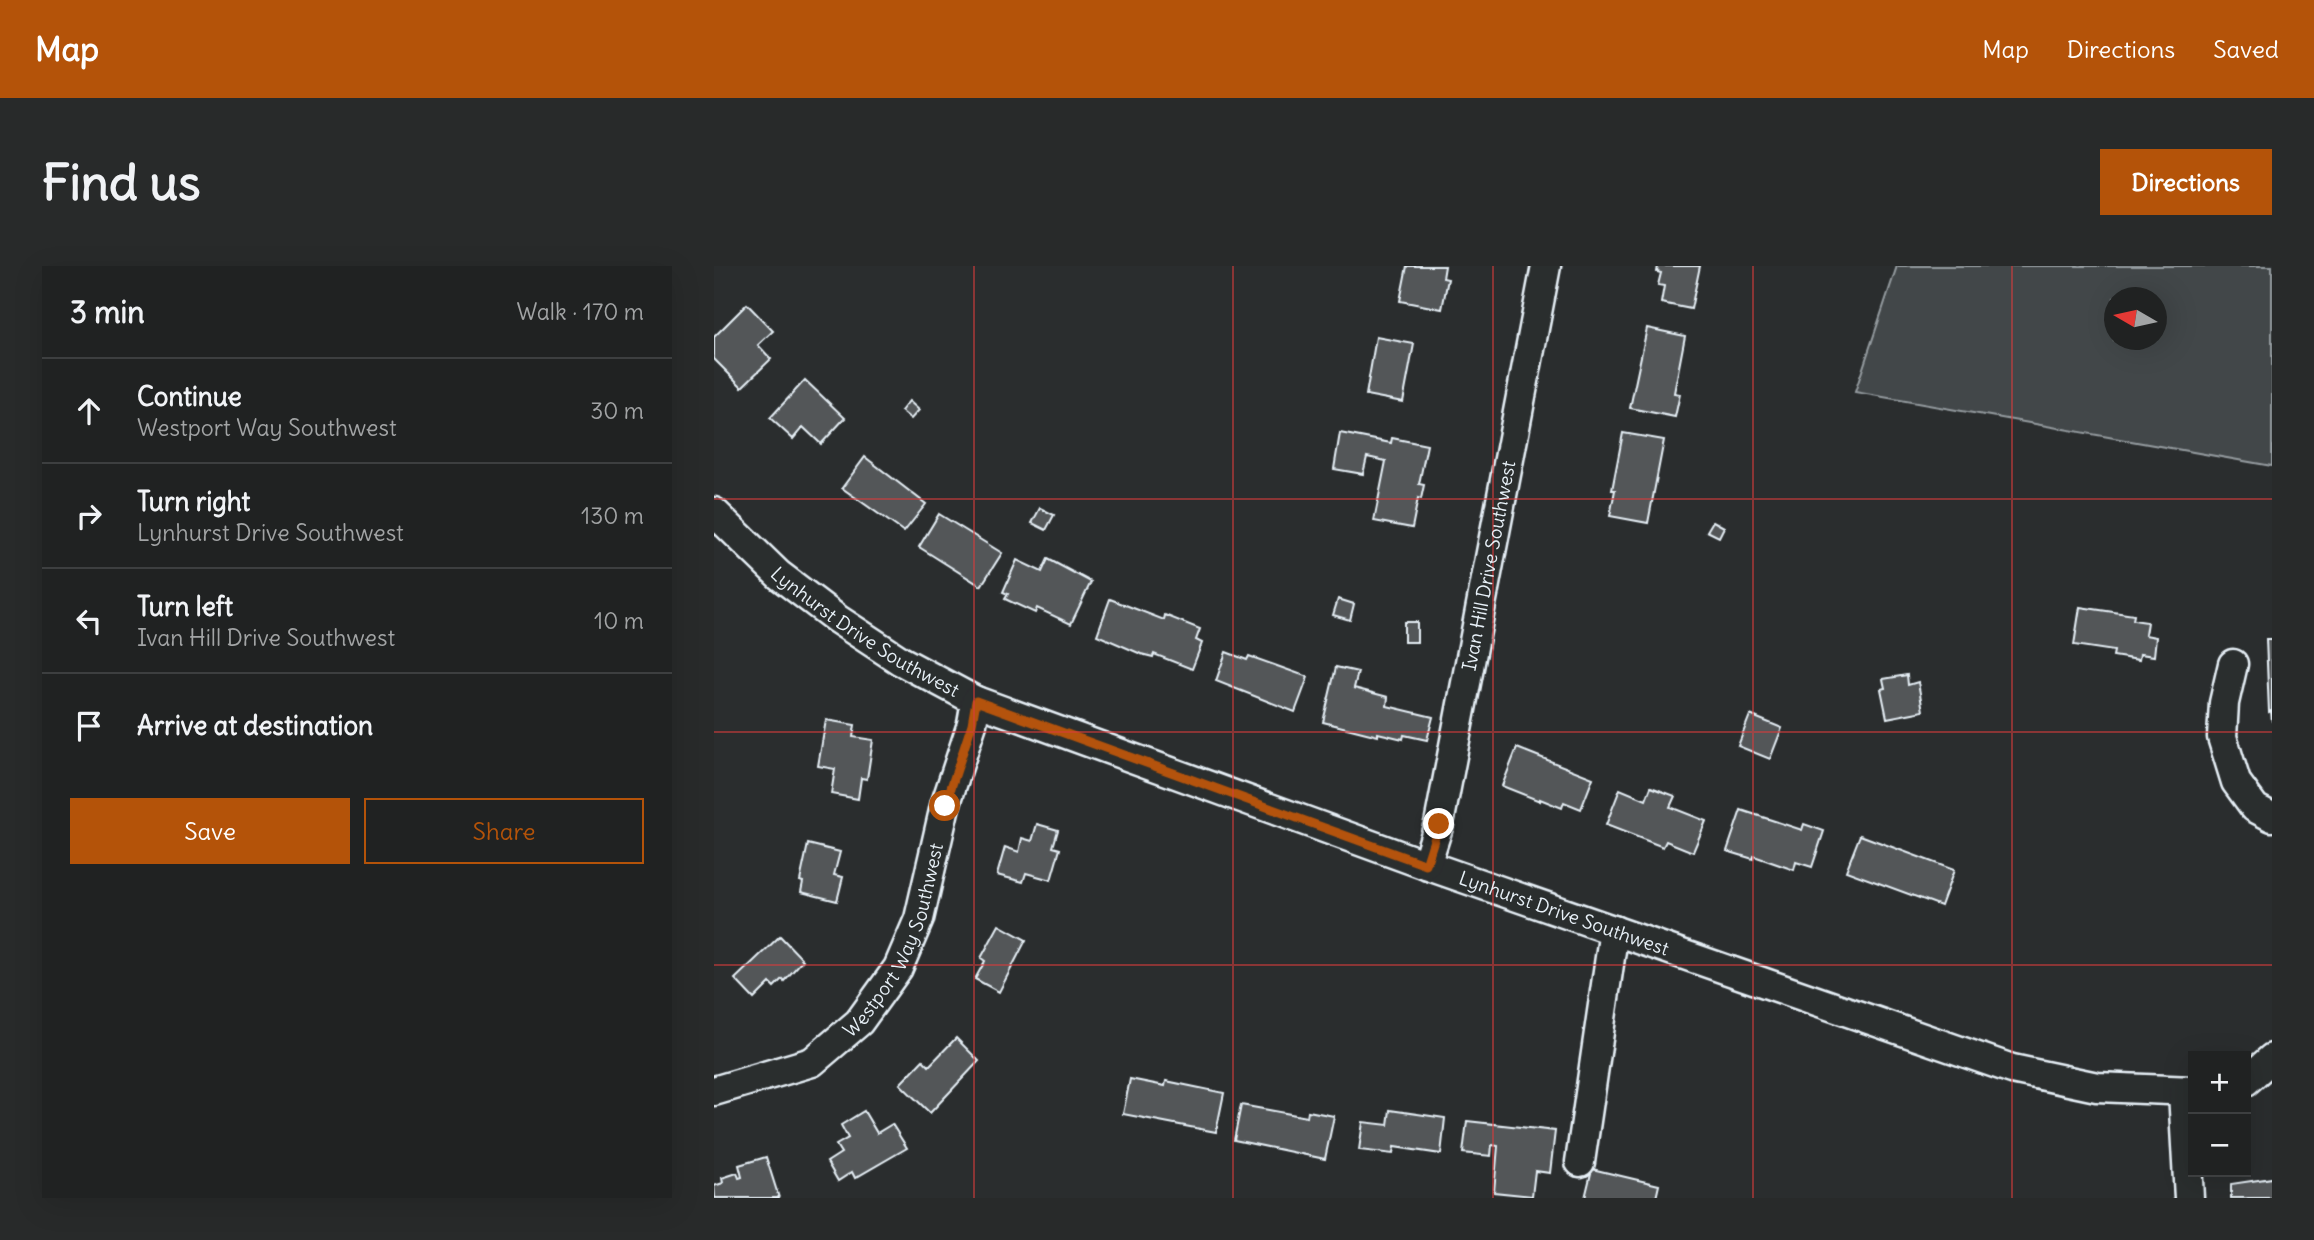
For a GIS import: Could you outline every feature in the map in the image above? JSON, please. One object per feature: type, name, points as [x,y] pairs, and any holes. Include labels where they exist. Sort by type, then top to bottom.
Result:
[{"type":"street","name":"Ivan Hill Drive Southwest","points":[[1426,865],[1439,824],[1546,266]]},
{"type":"street","name":"Lynhurst Drive Southwest","points":[[714,512],[779,575],[837,620],[901,661],[976,701],[1426,865],[2012,1069],[2097,1087],[2188,1091]]},
{"type":"street","points":[[2233,664],[2224,703],[2222,737],[2235,782],[2255,808],[2272,817]]},
{"type":"street","name":"Westport Way Southwest","points":[[714,1091],[812,1062],[859,1022],[898,968],[919,919],[942,817],[972,724],[976,701]]},
{"type":"street","points":[[1580,1162],[1614,930]]},
{"type":"street","points":[[2251,1078],[2272,1058]]},
{"type":"street","points":[[2251,1083],[2272,1083]]},
{"type":"street","points":[[2188,1114],[2189,1198]]},
{"type":"shaded area","points":[[1897,266],[2272,266],[2272,466],[1855,392]]},
{"type":"building","points":[[1407,266],[1445,266],[1443,278],[1448,279],[1442,309],[1400,301]]},
{"type":"building","points":[[1658,266],[1700,266],[1691,309],[1661,303],[1664,286],[1658,285],[1661,273],[1657,272]]},
{"type":"building","points":[[747,304],[773,331],[758,345],[771,359],[742,387],[714,359],[714,337]]},
{"type":"building","points":[[1647,328],[1685,336],[1674,393],[1680,394],[1675,417],[1630,408]]},
{"type":"building","points":[[1376,337],[1414,344],[1403,402],[1366,395]]},
{"type":"building","points":[[805,380],[845,418],[821,444],[803,427],[793,439],[770,418]]},
{"type":"building","points":[[909,401],[919,410],[911,419],[901,411]]},
{"type":"building","points":[[1340,433],[1391,443],[1392,438],[1427,445],[1419,484],[1424,485],[1421,499],[1418,498],[1412,528],[1374,521],[1386,461],[1367,457],[1363,474],[1334,469]]},
{"type":"building","points":[[1623,433],[1664,440],[1648,523],[1610,516]]},
{"type":"building","points":[[865,457],[926,504],[904,532],[842,488]]},
{"type":"building","points":[[1040,508],[1054,515],[1046,530],[1032,523]]},
{"type":"building","points":[[939,514],[1002,553],[981,586],[919,547]]},
{"type":"building","points":[[1713,521],[1724,527],[1719,537],[1707,531]]},
{"type":"building","points":[[1048,559],[1091,582],[1071,624],[1037,608],[1035,613],[1005,599],[1008,594],[1003,592],[1017,560],[1042,572]]},
{"type":"building","points":[[1110,599],[1164,620],[1165,615],[1200,629],[1196,640],[1202,643],[1192,669],[1154,654],[1153,657],[1141,654],[1097,635]]},
{"type":"building","points":[[1338,599],[1354,604],[1350,620],[1333,615]]},
{"type":"building","points":[[2080,607],[2134,615],[2133,620],[2147,622],[2145,635],[2156,637],[2154,656],[2140,654],[2139,660],[2113,656],[2114,651],[2074,645]]},
{"type":"building","points":[[1404,622],[1417,622],[1417,642],[1404,642]]},
{"type":"building","points":[[2266,639],[2272,639],[2272,722],[2271,711],[2269,712]]},
{"type":"building","points":[[1226,652],[1247,660],[1249,656],[1308,677],[1295,712],[1216,681]]},
{"type":"building","points":[[1336,667],[1358,672],[1354,688],[1388,697],[1387,706],[1433,717],[1427,740],[1404,735],[1403,739],[1378,733],[1378,736],[1323,722]]},
{"type":"building","points":[[1907,675],[1908,685],[1918,682],[1923,711],[1887,718],[1881,689],[1885,688],[1883,679]]},
{"type":"building","points":[[1750,715],[1782,728],[1770,759],[1738,746]]},
{"type":"building","points":[[826,720],[855,725],[853,737],[873,740],[867,779],[861,778],[858,799],[831,794],[835,769],[818,766]]},
{"type":"building","points":[[1517,748],[1593,778],[1581,809],[1564,802],[1562,808],[1502,786]]},
{"type":"building","points":[[1651,787],[1675,796],[1670,807],[1706,821],[1693,852],[1666,841],[1663,847],[1606,825],[1620,789],[1646,800]]},
{"type":"building","points":[[1741,810],[1802,830],[1804,824],[1824,831],[1812,867],[1796,862],[1794,870],[1754,856],[1753,859],[1727,851]]},
{"type":"building","points":[[1037,824],[1058,830],[1053,847],[1060,849],[1051,880],[1026,873],[1023,882],[997,875],[1005,847],[1019,852],[1022,838],[1032,841]]},
{"type":"building","points":[[1860,835],[1954,870],[1941,906],[1846,871]]},
{"type":"building","points":[[808,844],[840,852],[834,875],[843,877],[837,901],[801,892],[803,882],[800,881]]},
{"type":"building","points":[[999,925],[1026,940],[999,992],[975,979],[985,961],[981,958]]},
{"type":"building","points":[[780,936],[803,960],[784,981],[782,979],[774,987],[770,983],[754,999],[735,979]]},
{"type":"building","points":[[956,1038],[979,1061],[930,1113],[900,1084],[923,1060],[929,1066]]},
{"type":"building","points":[[1130,1079],[1165,1086],[1166,1081],[1224,1093],[1216,1132],[1123,1114]]},
{"type":"building","points":[[1241,1105],[1307,1117],[1308,1111],[1334,1116],[1325,1159],[1234,1140]]},
{"type":"building","points":[[1390,1110],[1445,1118],[1441,1154],[1394,1147],[1393,1154],[1359,1150],[1363,1122],[1388,1125]]},
{"type":"building","points":[[864,1111],[877,1133],[892,1124],[907,1148],[855,1178],[852,1172],[838,1181],[827,1162],[841,1153],[836,1145],[848,1138],[841,1125]]},
{"type":"building","points":[[1467,1121],[1555,1131],[1550,1173],[1535,1171],[1532,1196],[1494,1192],[1498,1146],[1492,1145],[1491,1156],[1463,1153]]},
{"type":"building","points":[[766,1157],[779,1198],[715,1198],[714,1186],[723,1183],[722,1178],[737,1173],[739,1178],[742,1177],[739,1165]]},
{"type":"building","points":[[1592,1169],[1659,1185],[1656,1198],[1585,1198]]},
{"type":"building","points":[[2272,1178],[2272,1198],[2231,1198],[2231,1184]]},
{"type":"route","points":[[945,806],[972,724],[976,701],[1426,865],[1439,824]]}]
